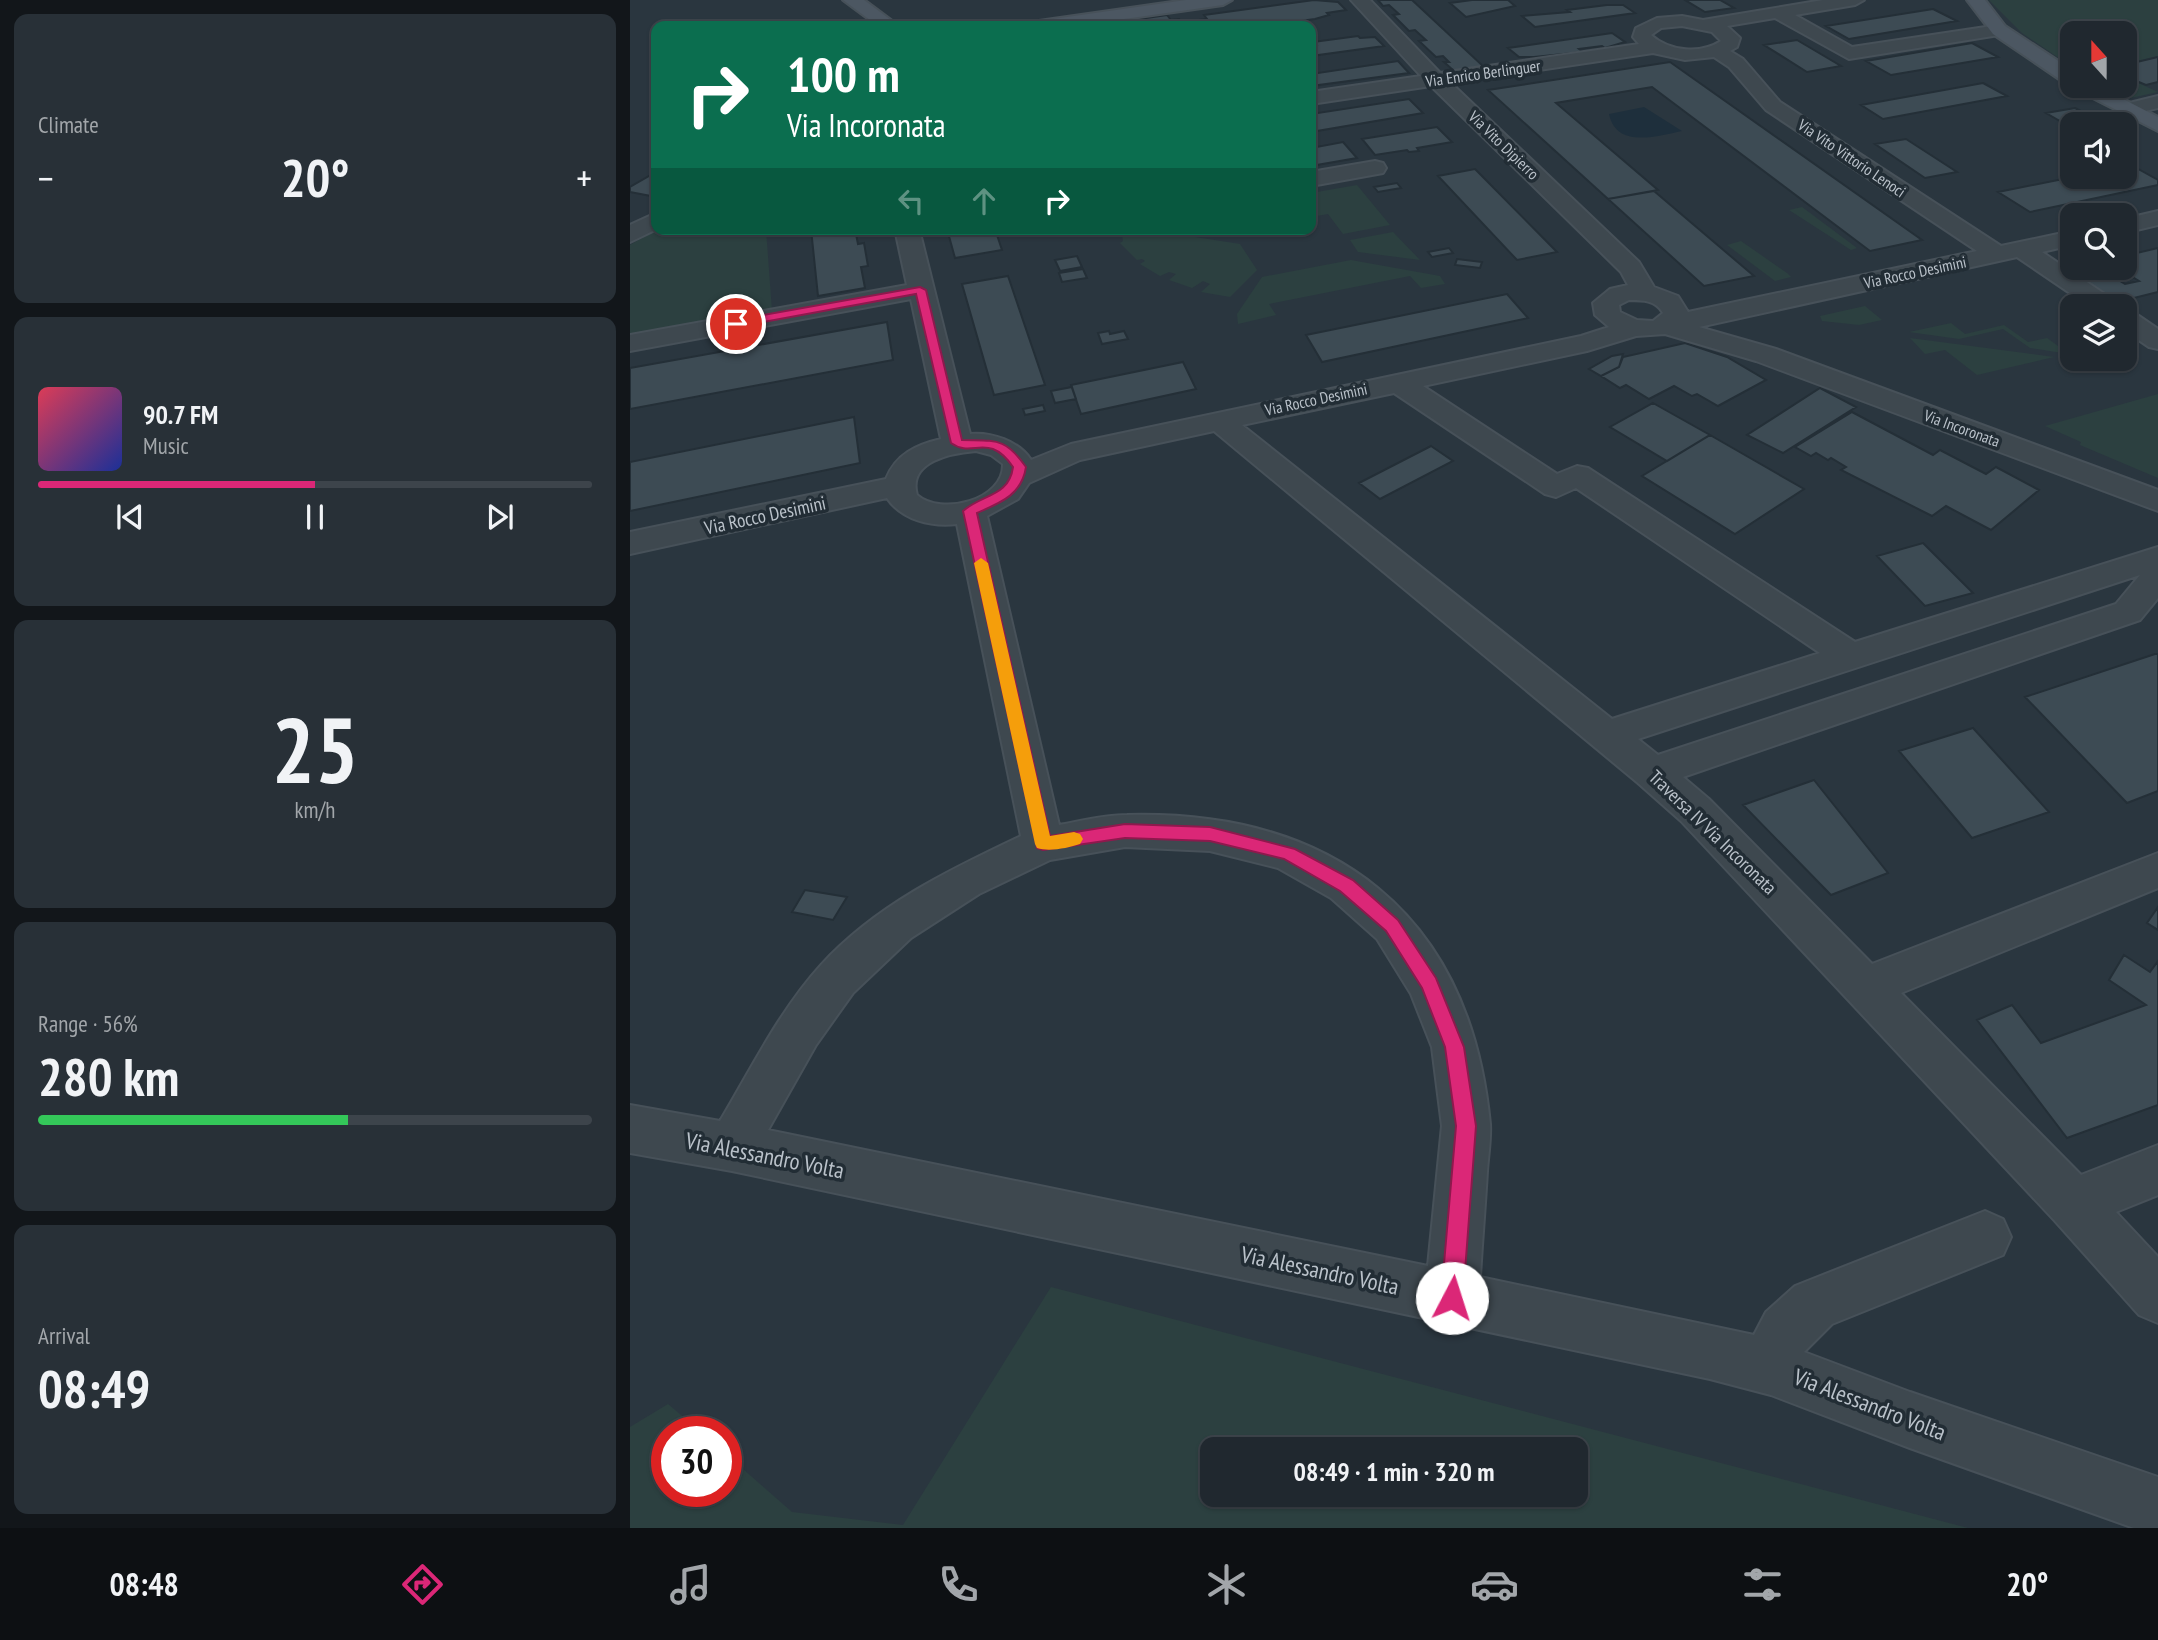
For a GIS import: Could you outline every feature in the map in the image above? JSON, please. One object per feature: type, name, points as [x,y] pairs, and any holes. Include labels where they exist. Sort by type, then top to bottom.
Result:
[{"type":"street","points":[[852,0],[884,21]]},
{"type":"street","points":[[1074,21],[1223,0]]},
{"type":"street","name":"Via Vito Dipierro","points":[[1360,0],[1436,80],[1630,267],[1639,279],[1643,292]]},
{"type":"street","points":[[1655,47],[1642,37],[1642,32],[1657,23],[1707,24],[1855,0]]},
{"type":"street","points":[[1976,0],[1999,30],[2060,71]]},
{"type":"street","points":[[1646,6],[1670,22]]},
{"type":"street","points":[[1777,12],[1849,53],[1999,30]]},
{"type":"street","points":[[1707,24],[1731,38],[1726,47],[1716,51]]},
{"type":"street","name":"Via Enrico Berlinguer","points":[[1316,97],[1655,47],[1679,53],[1716,51]]},
{"type":"street","name":"Via Vito Vittorio Lenoci","points":[[1716,51],[1736,63],[1773,106],[2009,252],[2084,294]]},
{"type":"street","points":[[2107,98],[2158,125]]},
{"type":"street","points":[[2128,109],[2158,102]]},
{"type":"street","points":[[1316,178],[1375,168]]},
{"type":"street","points":[[2137,223],[2158,218]]},
{"type":"street","points":[[630,235],[651,223]]},
{"type":"street","points":[[908,235],[957,443]]},
{"type":"street","name":"Via Rocco Desimini","points":[[1013,463],[1071,453],[1561,346],[1587,343],[1670,316],[1698,319],[2060,241]]},
{"type":"street","points":[[630,343],[920,290]]},
{"type":"street","name":"Via Rocco Desimini","points":[[1561,346],[1584,330],[1605,309],[1606,303],[1619,294],[1643,292],[1670,316]]},
{"type":"street","name":"Via Incoronata","points":[[1753,307],[1740,316],[1738,323],[1749,343],[1766,355]]},
{"type":"street","points":[[1605,309],[1614,321],[1633,328]]},
{"type":"street","name":"Via Incoronata","points":[[1670,316],[1766,355],[2158,501]]},
{"type":"street","points":[[2137,327],[2158,341]]},
{"type":"street","points":[[1398,382],[1556,486],[1577,475],[1852,657]]},
{"type":"street","name":"Traversa IV Via Incoronata","points":[[1219,421],[1652,772],[1695,810],[2073,1203],[2158,1296]]},
{"type":"street","points":[[976,442],[1013,463],[1001,497],[970,511],[952,514],[920,510],[901,496],[899,486],[902,475],[910,464],[940,447],[976,442]]},
{"type":"street","name":"Via Rocco Desimini","points":[[630,544],[899,486]]},
{"type":"street","points":[[970,511],[1043,844]]},
{"type":"street","points":[[1606,735],[2158,558]]},
{"type":"street","points":[[1652,772],[2128,612],[2158,576]]},
{"type":"street","points":[[732,1147],[800,1030],[837,979],[896,925],[964,882],[1043,844],[1125,831],[1210,834],[1289,853],[1346,886],[1392,926],[1430,984],[1455,1047],[1466,1126],[1452,1298]]},
{"type":"street","points":[[1865,987],[2158,870]]},
{"type":"street","name":"Via Alessandro Volta","points":[[630,1129],[732,1147],[1771,1367],[1910,1420],[2158,1507]]},
{"type":"street","points":[[2073,1203],[2158,1170]]},
{"type":"street","points":[[1771,1367],[1776,1342],[1814,1305],[1985,1237]]},
{"type":"green space","points":[[1989,0],[2158,0],[2158,56],[2137,61],[2137,21],[2060,21],[2060,59],[2022,33]]},
{"type":"green space","points":[[2137,82],[2158,92],[2137,97]]},
{"type":"green space","points":[[1357,185],[1390,225],[1343,234],[1328,214],[1316,216],[1316,192]]},
{"type":"green space","points":[[1802,207],[1857,248],[1851,250],[1789,210]]},
{"type":"green space","points":[[1393,232],[1420,260],[1358,252],[1350,240]]},
{"type":"green space","points":[[651,233],[766,235],[772,311],[630,338],[630,245]]},
{"type":"green space","points":[[1122,235],[1182,235],[1240,244],[1257,270],[1230,297],[1201,292],[1210,284],[1203,281],[1192,288],[1169,280],[1176,274],[1169,272],[1160,276],[1140,264],[1145,261],[1137,260],[1120,243],[1123,241]]},
{"type":"green space","points":[[1741,241],[1791,277],[1775,281],[1727,245]]},
{"type":"green space","points":[[1351,260],[1440,276],[1445,284],[1421,288],[1410,276],[1269,304],[1276,315],[1238,324],[1237,314],[1262,277]]},
{"type":"green space","points":[[1865,306],[1882,320],[1859,325],[1822,321],[1820,316]]},
{"type":"green space","points":[[1951,323],[1965,334],[2004,325],[2028,342],[2047,338],[2060,347],[2060,353],[2030,348],[2003,329],[1959,339],[1909,332]]},
{"type":"green space","points":[[1910,338],[2054,357],[1977,375],[1945,350],[1925,354]]},
{"type":"green space","points":[[2158,394],[2158,478],[2080,445],[2081,442],[2045,426]]},
{"type":"green space","points":[[1051,1287],[1968,1528],[630,1528],[630,1427],[668,1404],[682,1416],[651,1416],[651,1507],[742,1507],[742,1468],[792,1512],[903,1525]]},
{"type":"water","points":[[1644,107],[1682,131],[1638,138],[1620,132],[1613,125],[1609,114]]},
{"type":"building","points":[[1314,0],[1338,2],[1346,10],[1300,21],[1190,21],[1207,19],[1204,15]]},
{"type":"building","points":[[1378,0],[1412,0],[1484,67],[1454,71],[1444,62],[1449,62],[1443,56],[1436,57],[1419,41],[1426,40],[1415,30],[1409,31],[1393,15],[1399,14],[1389,5],[1383,6]]},
{"type":"building","points":[[1508,0],[1515,6],[1466,17],[1450,3]]},
{"type":"building","points":[[1685,0],[1720,0],[1734,8],[1705,12]]},
{"type":"building","points":[[1623,5],[1635,13],[1535,27],[1522,16],[1570,12],[1567,10]]},
{"type":"building","points":[[1933,9],[1957,21],[1849,39],[1826,26]]},
{"type":"building","points":[[1167,15],[1171,20],[1181,21],[1126,21]]},
{"type":"building","points":[[1612,33],[1625,42],[1605,48],[1602,46],[1579,49],[1583,52],[1534,57],[1519,57],[1508,48]]},
{"type":"building","points":[[1358,36],[1375,37],[1384,46],[1316,55],[1316,42]]},
{"type":"building","points":[[1797,40],[1841,66],[1807,72],[1764,45]]},
{"type":"building","points":[[1972,43],[1998,57],[1891,75],[1866,61]]},
{"type":"building","points":[[2158,57],[2158,82],[2146,85],[2137,81],[2137,62]]},
{"type":"building","points":[[1398,61],[1409,73],[1316,85],[1316,73]]},
{"type":"building","points":[[1670,62],[1922,240],[1870,251],[1652,87],[1556,103],[1658,190],[1608,199],[1488,90]]},
{"type":"building","points":[[1983,83],[2007,96],[1883,119],[1861,105]]},
{"type":"building","points":[[1409,99],[1423,113],[1316,131],[1316,113]]},
{"type":"building","points":[[2075,108],[2082,112],[2060,112],[2060,121],[2046,113]]},
{"type":"building","points":[[1437,127],[1452,142],[1417,148],[1419,151],[1375,155],[1362,139]]},
{"type":"building","points":[[1906,139],[1957,172],[1925,178],[1875,144]]},
{"type":"building","points":[[1343,142],[1357,158],[1316,165],[1316,147]]},
{"type":"building","points":[[2137,168],[2158,180],[2158,185],[2073,203],[2060,203],[2060,206],[2030,212],[1998,192],[2060,180],[2060,189],[2137,189]]},
{"type":"building","points":[[1475,169],[1557,252],[1517,260],[1438,176]]},
{"type":"building","points":[[651,175],[651,196],[630,192],[630,187]]},
{"type":"building","points":[[1397,183],[1401,188],[1378,192],[1374,187]]},
{"type":"building","points":[[1654,191],[1754,276],[1704,286],[1608,199]]},
{"type":"building","points":[[812,235],[856,235],[858,244],[864,243],[868,266],[861,267],[865,288],[818,296]]},
{"type":"building","points":[[949,235],[997,235],[1002,250],[955,258]]},
{"type":"building","points":[[1449,248],[1453,253],[1432,257],[1428,252]]},
{"type":"building","points":[[2158,248],[2158,292],[2137,297],[2137,294],[2106,294],[2084,280],[2118,280],[2125,284],[2139,281],[2137,253]]},
{"type":"building","points":[[1077,256],[1082,267],[1060,271],[1055,260]]},
{"type":"building","points":[[1457,259],[1482,262],[1480,268],[1455,265]]},
{"type":"building","points":[[1083,269],[1087,278],[1062,282],[1059,273]]},
{"type":"building","points":[[1008,276],[1045,385],[994,395],[962,284]]},
{"type":"building","points":[[1507,294],[1528,318],[1322,362],[1306,335]]},
{"type":"building","points":[[887,322],[893,360],[630,409],[630,368]]},
{"type":"building","points":[[1109,331],[1110,334],[1124,331],[1128,339],[1102,344],[1098,333]]},
{"type":"building","points":[[1685,343],[1727,357],[1766,380],[1718,406],[1697,394],[1692,396],[1674,386],[1649,399],[1626,385],[1620,388],[1601,376],[1619,367],[1623,357]]},
{"type":"building","points":[[1623,354],[1619,367],[1601,376],[1589,369],[1612,356]]},
{"type":"building","points":[[1183,362],[1196,389],[1081,414],[1071,385]]},
{"type":"building","points":[[1072,387],[1076,399],[1055,403],[1051,391]]},
{"type":"building","points":[[1820,388],[1856,407],[1783,453],[1747,435]]},
{"type":"building","points":[[1653,403],[1710,435],[1667,461],[1610,427]]},
{"type":"building","points":[[1043,405],[1045,411],[1025,415],[1023,409]]},
{"type":"building","points":[[1852,412],[1933,455],[1940,450],[1986,474],[1996,467],[2039,490],[1991,530],[1946,506],[1932,516],[1841,470],[1846,467],[1831,458],[1828,460],[1816,453],[1811,456],[1795,447]]},
{"type":"building","points":[[854,417],[860,463],[630,511],[630,462]]},
{"type":"building","points":[[1710,435],[1804,489],[1735,534],[1642,476]]},
{"type":"building","points":[[1431,446],[1453,461],[1380,499],[1359,483]]},
{"type":"building","points":[[1923,543],[1973,593],[1925,606],[1877,556]]},
{"type":"building","points":[[2158,654],[2158,791],[2127,803],[2025,697]]},
{"type":"building","points":[[1973,728],[2049,812],[1972,838],[1899,751]]},
{"type":"building","points":[[1814,780],[1888,873],[1831,895],[1743,805]]},
{"type":"building","points":[[805,890],[847,897],[833,920],[792,912]]},
{"type":"building","points":[[2158,907],[2158,930],[2147,923]]},
{"type":"building","points":[[2124,955],[2150,972],[2158,961],[2158,1105],[2067,1138],[1977,1020],[2012,1005],[2041,1043],[2146,1005],[2109,980]]},
{"type":"slow traffic","points":[[981,563],[1043,844],[1074,839]]},
{"type":"route","points":[[736,324],[920,290],[957,443],[993,444],[1016,457],[1020,467],[1012,487],[1001,497],[970,511],[1043,844],[1125,831],[1210,834],[1289,853],[1346,886],[1392,926],[1430,984],[1455,1047],[1466,1126],[1452,1298]]}]
